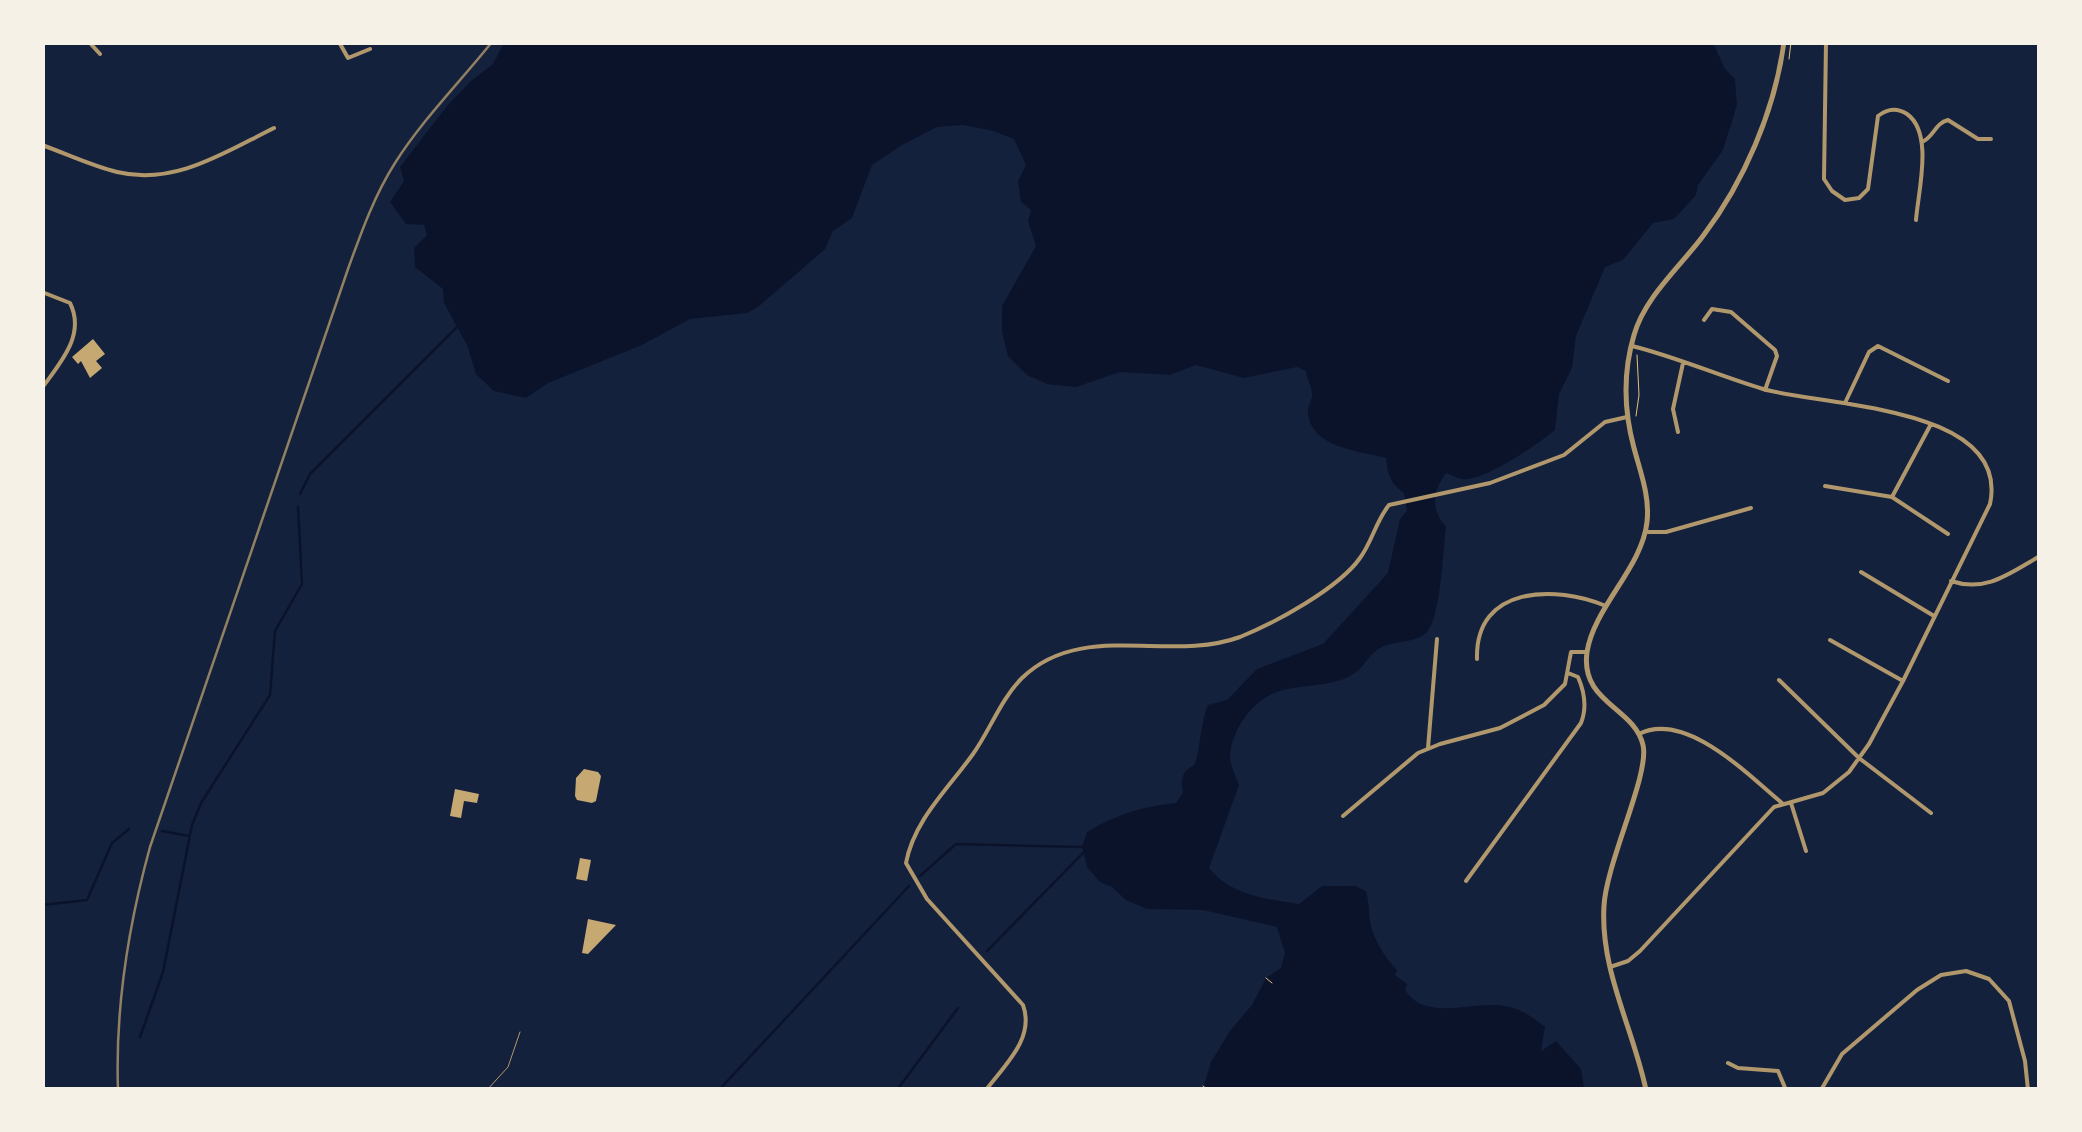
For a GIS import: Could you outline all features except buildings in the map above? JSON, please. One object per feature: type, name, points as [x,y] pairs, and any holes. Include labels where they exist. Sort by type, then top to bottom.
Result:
[{"type":"street","points":[[89,42],[100,54]]},
{"type":"street","points":[[339,42],[348,58],[370,49]]},
{"type":"street","points":[[1646,1090],[1610,967],[1604,922],[1606,885],[1643,766],[1644,748],[1639,734],[1592,684],[1588,652],[1646,532],[1646,494],[1627,417],[1627,371],[1637,325],[1727,198],[1768,114],[1784,42]]},
{"type":"street","points":[[1826,42],[1824,178],[1832,191],[1845,200],[1854,200],[1868,189],[1877,119],[1883,112],[1898,110],[1910,116],[1922,142],[1916,220]]},
{"type":"street","points":[[1922,142],[1948,120],[1978,139],[1991,139]]},
{"type":"street","points":[[42,145],[119,172],[154,175],[203,163],[274,128]]},
{"type":"street","points":[[42,292],[70,303],[76,313],[72,341],[42,388]]},
{"type":"street","points":[[1704,320],[1712,309],[1725,309],[1774,350],[1777,356],[1765,390]]},
{"type":"street","points":[[1610,967],[1628,962],[1640,951],[1754,827],[1782,803],[1822,793],[1849,772],[1902,681],[1990,504],[1992,482],[1990,471],[1976,453],[1931,424],[1894,411],[1765,390],[1631,346]]},
{"type":"street","points":[[1845,403],[1869,352],[1878,346],[1948,381]]},
{"type":"street","points":[[1678,432],[1673,409],[1683,363]]},
{"type":"street","points":[[986,1090],[1024,1035],[1023,1005],[927,899],[906,863],[912,841],[927,814],[976,750],[1009,695],[1036,666],[1076,649],[1211,645],[1244,636],[1296,608],[1352,568],[1385,510],[1399,502],[1490,483],[1564,455],[1605,422],[1627,417]]},
{"type":"street","points":[[1892,497],[1931,424]]},
{"type":"street","points":[[1825,486],[1892,497],[1948,534]]},
{"type":"street","points":[[1646,532],[1666,532],[1751,508]]},
{"type":"street","points":[[1952,581],[1970,588],[1984,586],[2040,556]]},
{"type":"street","points":[[1861,572],[1934,616]]},
{"type":"street","points":[[1477,659],[1483,628],[1513,598],[1550,594],[1584,598],[1608,607]]},
{"type":"street","points":[[1428,748],[1437,639]]},
{"type":"street","points":[[1830,640],[1902,681]]},
{"type":"street","points":[[1343,816],[1428,748],[1485,734],[1529,714],[1562,689],[1571,652],[1588,652]]},
{"type":"street","points":[[1466,881],[1581,723],[1585,708],[1582,687],[1577,676],[1568,674]]},
{"type":"street","points":[[1779,680],[1858,758],[1931,813]]},
{"type":"street","points":[[1639,734],[1655,729],[1697,736],[1782,803]]},
{"type":"street","points":[[1791,802],[1806,850]]},
{"type":"street","points":[[1822,1090],[1842,1054],[1917,990],[1940,975],[1966,972],[1988,979],[2009,1001],[2025,1061],[2028,1090]]},
{"type":"street","points":[[1728,1064],[1778,1071],[1786,1090]]},
{"type":"lane","points":[[487,1090],[508,1068],[520,1032]]},
{"type":"path","points":[[1266,978],[1272,983]]},
{"type":"path","points":[[1203,1086],[1208,1090]]},
{"type":"water","points":[[504,43],[1713,43],[1725,69],[1735,79],[1737,105],[1723,150],[1698,185],[1696,195],[1674,219],[1653,223],[1623,260],[1605,267],[1576,336],[1572,368],[1559,394],[1555,430],[1483,475],[1462,479],[1446,473],[1435,500],[1437,514],[1446,527],[1438,599],[1426,633],[1382,647],[1349,677],[1280,691],[1249,712],[1231,747],[1231,763],[1239,785],[1209,868],[1238,890],[1299,904],[1322,886],[1355,886],[1366,891],[1375,938],[1414,1000],[1439,1008],[1497,1005],[1524,1013],[1545,1027],[1541,1051],[1556,1041],[1581,1069],[1584,1089],[1203,1089],[1211,1062],[1230,1031],[1252,1005],[1266,978],[1281,968],[1285,953],[1277,927],[1203,910],[1147,909],[1100,882],[1087,867],[1082,847],[1087,832],[1130,812],[1176,803],[1183,793],[1183,776],[1195,764],[1208,705],[1227,700],[1257,669],[1323,644],[1388,573],[1400,519],[1407,511],[1404,493],[1390,478],[1386,458],[1337,446],[1317,433],[1310,423],[1312,395],[1306,371],[1297,367],[1244,378],[1196,365],[1170,375],[1120,372],[1076,387],[1047,384],[1027,375],[1008,356],[1002,332],[1002,306],[1036,246],[1028,221],[1031,210],[1021,202],[1018,181],[1026,165],[1014,139],[963,125],[937,127],[872,165],[852,218],[833,231],[825,249],[758,307],[747,313],[690,319],[642,345],[548,383],[526,398],[494,391],[476,374],[467,345],[444,303],[443,289],[415,267],[414,248],[427,235],[424,225],[406,224],[390,202],[404,181],[400,167],[447,106],[493,64]]},
{"type":"waterway","points":[[300,494],[310,474],[456,328]]},
{"type":"waterway","points":[[140,1037],[163,972],[192,825],[201,803],[270,695],[275,631],[302,584],[298,507]]},
{"type":"waterway","points":[[42,905],[87,900],[112,843],[129,829]]},
{"type":"waterway","points":[[162,831],[189,836]]},
{"type":"waterway","points":[[920,876],[956,844],[1082,847]]},
{"type":"waterway","points":[[987,951],[1084,852]]},
{"type":"waterway","points":[[719,1090],[909,886]]},
{"type":"waterway","points":[[897,1090],[958,1008]]},
{"type":"railway","points":[[118,1090],[125,967],[150,847],[348,269],[374,202],[395,163],[492,42]]}]
